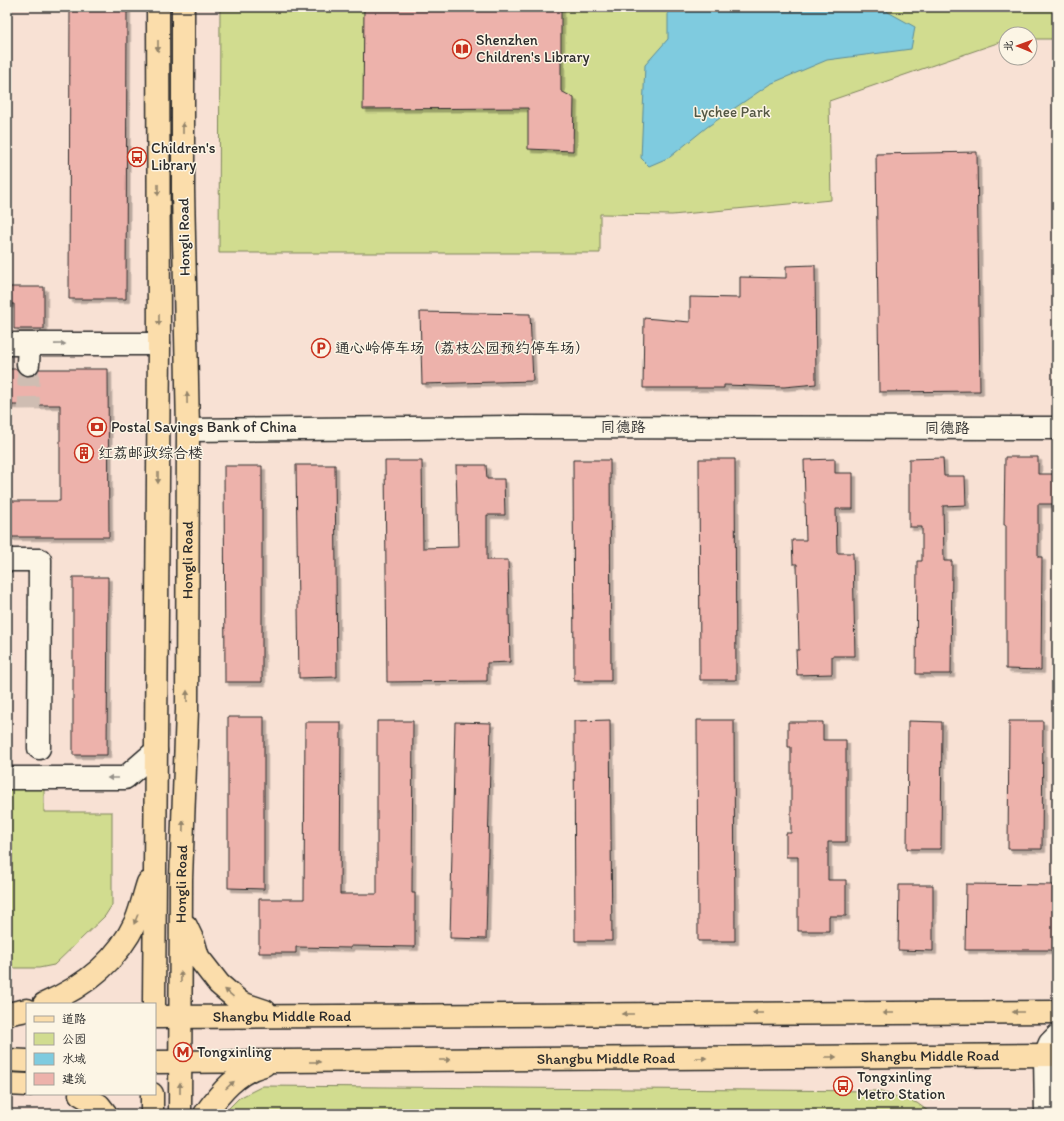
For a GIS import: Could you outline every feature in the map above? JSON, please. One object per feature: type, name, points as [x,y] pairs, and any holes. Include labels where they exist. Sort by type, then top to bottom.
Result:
[{"type":"main road","name":"Hongli Road","points":[[154,1003],[159,344],[158,7]]},
{"type":"main road","name":"Hongli Road","points":[[180,1114],[181,879],[187,710],[188,430],[183,190],[183,7]]},
{"type":"main road","points":[[46,1003],[73,991],[88,980],[104,967],[120,948],[136,920],[150,877],[155,854]]},
{"type":"main road","points":[[181,879],[185,925],[194,943],[198,957],[219,984],[241,1003],[276,1015]]},
{"type":"main road","points":[[7,1014],[26,1010]]},
{"type":"main road","name":"Shangbu Middle Road","points":[[156,1016],[1057,1012]]},
{"type":"main road","points":[[7,1014],[26,1015]]},
{"type":"main road","name":"Shangbu Middle Road","points":[[156,1062],[1051,1055]]},
{"type":"main road","points":[[7,1060],[26,1061]]},
{"type":"main road","points":[[205,1114],[216,1099],[244,1073],[258,1066],[276,1062]]},
{"type":"main road","points":[[7,1084],[26,1085]]},
{"type":"main road","points":[[82,1095],[99,1105],[106,1114]]},
{"type":"main road","points":[[152,1095],[152,1114]]},
{"type":"street","points":[[7,344],[28,354],[159,344]]},
{"type":"street","name":"同德路","points":[[188,430],[517,427],[1057,428]]},
{"type":"street","points":[[7,560],[40,560],[39,748]]},
{"type":"street","points":[[7,778],[125,778],[156,751]]},
{"type":"street","points":[[1046,1114],[1051,1055],[1050,1043],[1057,1036]]},
{"type":"green space","name":"Lychee Park","points":[[220,7],[1057,7],[1057,39],[1038,39],[1038,26],[998,26],[998,43],[829,101],[831,200],[672,215],[600,214],[600,253],[219,253]]},
{"type":"green space","points":[[7,788],[44,788],[44,812],[112,812],[112,905],[105,916],[54,965],[39,968],[7,968]]},
{"type":"green space","points":[[263,1086],[878,1091],[917,1103],[932,1114],[223,1114],[239,1098]]},
{"type":"water","points":[[668,7],[883,7],[888,12],[915,27],[911,49],[827,60],[770,84],[707,127],[670,157],[649,166],[641,158],[645,65],[668,39]]},
{"type":"building","points":[[70,7],[127,7],[126,299],[69,299]]},
{"type":"building","name":"Shenzhen Children's Library","points":[[364,7],[561,7],[561,91],[574,98],[573,151],[528,149],[528,108],[363,109]]},
{"type":"building","points":[[977,152],[980,391],[879,392],[876,154]]},
{"type":"building","points":[[815,265],[816,384],[784,387],[724,385],[724,388],[643,388],[644,318],[690,322],[690,297],[740,298],[740,277],[786,278],[786,266]]},
{"type":"building","points":[[7,287],[44,287],[44,329],[14,329],[14,304],[7,304]]},
{"type":"building","points":[[420,312],[530,314],[533,381],[422,384]]},
{"type":"building","name":"红荔邮政综合楼","points":[[7,369],[17,369],[21,374],[28,376],[34,375],[39,369],[108,369],[109,537],[7,537],[7,501],[60,501],[60,405],[7,405]]},
{"type":"building","points":[[1005,457],[1038,457],[1038,474],[1057,474],[1057,504],[1038,504],[1038,557],[1042,557],[1041,670],[1006,669],[1006,525],[1004,525]]},
{"type":"building","points":[[943,458],[944,476],[965,476],[966,505],[943,506],[944,561],[952,561],[951,674],[916,674],[917,561],[922,561],[922,527],[909,527],[909,459]]},
{"type":"building","points":[[699,459],[735,459],[736,680],[700,680]]},
{"type":"building","points":[[835,459],[835,473],[853,473],[853,509],[836,509],[837,553],[853,553],[855,656],[832,656],[832,674],[797,675],[796,650],[799,650],[797,564],[793,564],[792,540],[806,540],[804,460]]},
{"type":"building","points":[[573,460],[610,460],[611,681],[574,681]]},
{"type":"building","points":[[385,461],[422,461],[423,548],[458,547],[456,465],[486,465],[487,479],[504,479],[505,515],[487,515],[487,560],[508,560],[510,662],[487,663],[487,681],[387,682]]},
{"type":"building","points":[[296,465],[335,465],[337,677],[299,678]]},
{"type":"building","points":[[224,466],[262,466],[262,682],[225,682]]},
{"type":"building","points":[[73,577],[108,577],[107,755],[73,755]]},
{"type":"building","points":[[228,717],[264,717],[264,889],[228,888]]},
{"type":"building","points":[[610,720],[612,941],[575,941],[574,721]]},
{"type":"building","points":[[697,720],[734,720],[735,941],[698,941]]},
{"type":"building","points":[[377,721],[413,721],[412,893],[415,893],[415,947],[296,947],[296,953],[259,953],[259,899],[304,899],[305,722],[341,722],[340,894],[377,894]]},
{"type":"building","points":[[908,721],[942,722],[941,849],[907,849]]},
{"type":"building","points":[[1009,721],[1043,721],[1042,849],[1008,849]]},
{"type":"building","points":[[455,722],[491,723],[486,939],[450,938]]},
{"type":"building","points":[[788,722],[823,722],[823,740],[846,740],[846,842],[828,842],[828,880],[846,880],[846,916],[829,916],[829,931],[798,931],[798,857],[786,857],[786,833],[791,833],[791,747],[788,747]]},
{"type":"building","points":[[966,884],[1057,885],[1057,950],[965,950]]},
{"type":"building","points":[[899,885],[933,885],[933,951],[898,950]]},
{"type":"tunnel","points":[[28,364],[29,409]]},
{"type":"place","name":"Shenzhen Children's Library","points":[[462,49]]},
{"type":"place","name":"Children's Library","points":[[137,157]]},
{"type":"place","name":"通心岭停车场（荔枝公园预约停车场）","points":[[321,348]]},
{"type":"place","name":"Postal Savings Bank of China","points":[[97,427]]},
{"type":"place","name":"红荔邮政综合楼","points":[[84,453]]},
{"type":"place","name":"Tongxinling","points":[[183,1052]]},
{"type":"place","name":"Tongxinling Metro Station","points":[[843,1086]]}]
